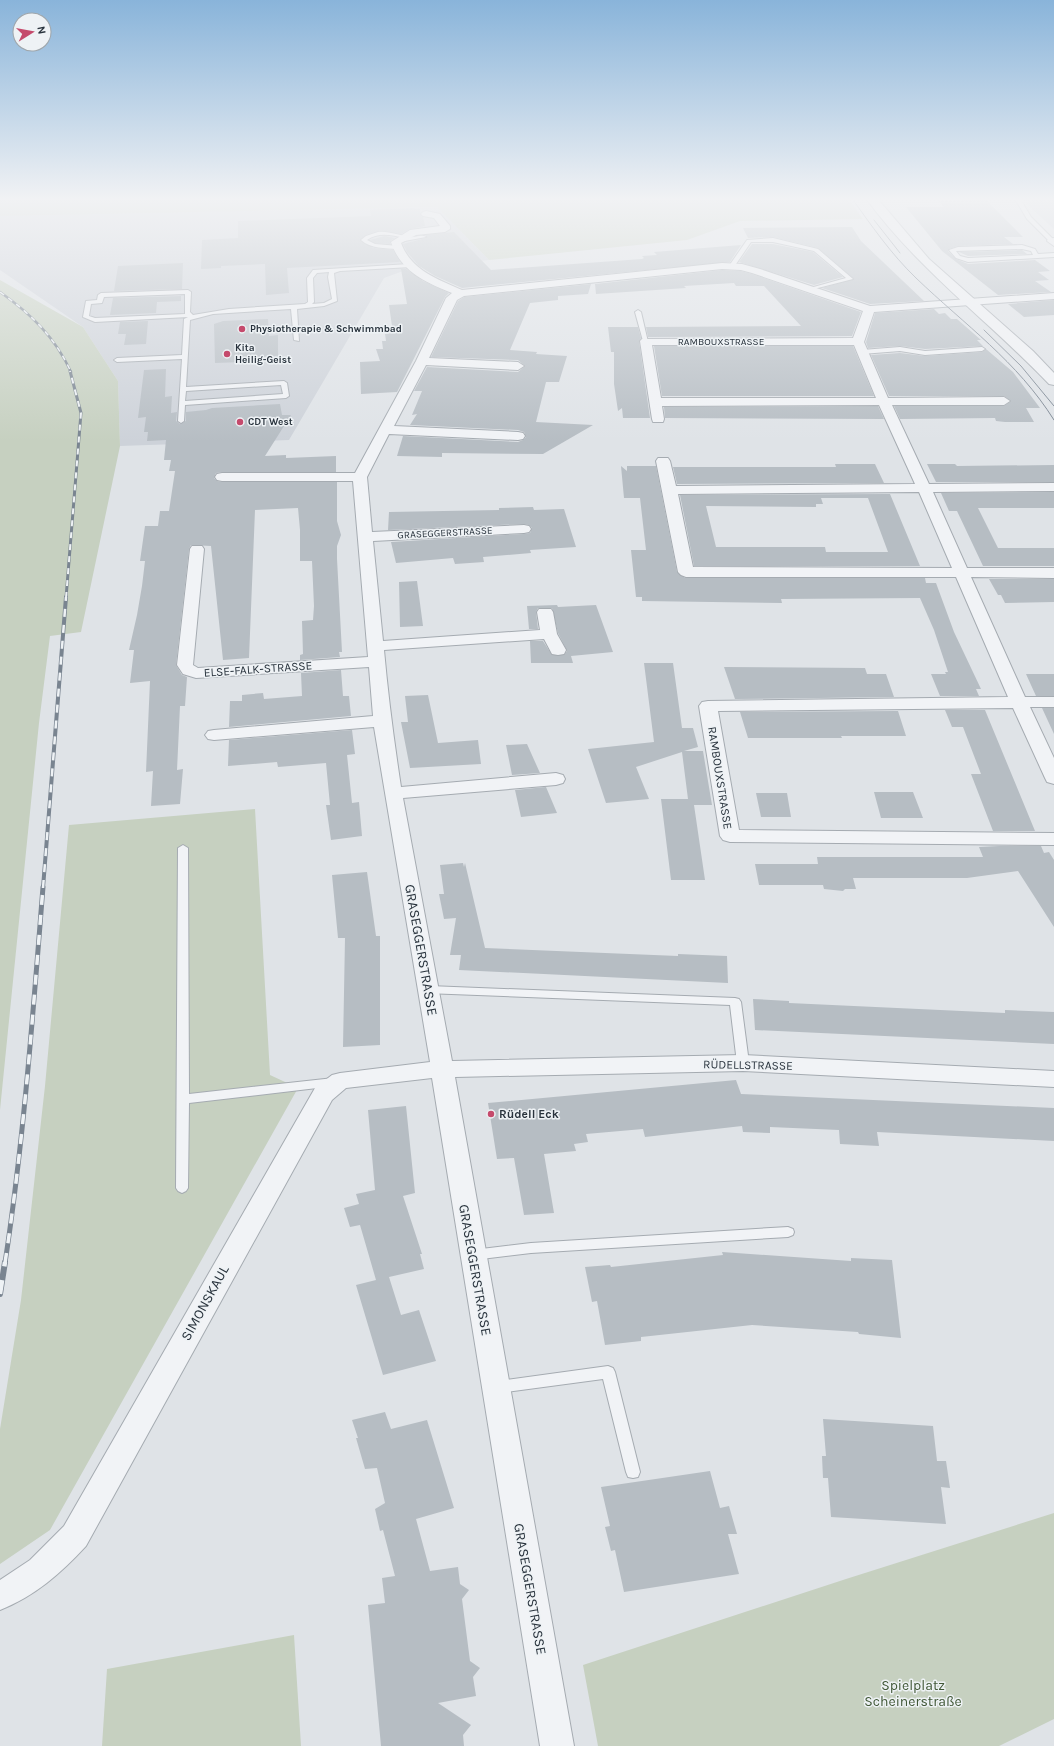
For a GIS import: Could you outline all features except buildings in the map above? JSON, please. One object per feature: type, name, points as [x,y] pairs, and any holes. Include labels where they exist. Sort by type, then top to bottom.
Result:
[{"type":"street","points":[[426,278],[461,293]]},
{"type":"street","points":[[222,477],[360,477],[422,361],[452,298],[461,293],[601,278]]},
{"type":"street","points":[[779,278],[869,309],[1054,296]]},
{"type":"street","points":[[944,278],[1028,354],[1054,381]]},
{"type":"street","points":[[869,309],[860,347],[882,401],[1054,778]]},
{"type":"street","points":[[646,341],[658,419]]},
{"type":"street","name":"RAMBOUXSTRASSE","points":[[646,341],[860,347]]},
{"type":"street","points":[[422,361],[518,366]]},
{"type":"street","points":[[656,402],[1004,401]]},
{"type":"street","points":[[385,430],[518,436]]},
{"type":"street","points":[[663,462],[686,572],[1054,573]]},
{"type":"street","name":"GRASEGGERSTRASSE","points":[[360,477],[382,721],[393,793],[429,990],[441,1069],[557,1746]]},
{"type":"street","points":[[670,490],[1054,487]]},
{"type":"street","name":"GRASEGGERSTRASSE","points":[[366,537],[524,529]]},
{"type":"street","name":"ELSE-FALK-STRASSE","points":[[197,549],[185,665],[189,670],[196,673],[377,654]]},
{"type":"street","points":[[545,612],[549,634],[558,650]]},
{"type":"street","points":[[377,654],[549,634]]},
{"type":"street","name":"RAMBOUXSTRASSE","points":[[1054,702],[708,706],[730,836],[1054,839]]},
{"type":"street","points":[[214,735],[382,721]]},
{"type":"street","points":[[393,793],[556,779]]},
{"type":"street","name":"RÜDELLSTRASSE","points":[[441,1069],[743,1063],[1054,1078]]},
{"type":"street","points":[[340,1081],[441,1069]]},
{"type":"street","name":"SIMONSKAUL","points":[[0,1595],[13,1590],[42,1570],[75,1536],[323,1094],[340,1081]]},
{"type":"lane","points":[[307,306],[311,302],[310,278]]},
{"type":"lane","points":[[191,316],[187,312],[188,292],[101,295],[100,302],[88,302],[86,316],[95,320],[191,316],[206,313],[294,308],[328,304],[335,300],[331,278]]},
{"type":"lane","points":[[812,289],[849,278]]},
{"type":"lane","points":[[294,308],[297,340]]},
{"type":"lane","points":[[638,312],[646,341]]},
{"type":"lane","points":[[181,421],[187,319],[191,316]]},
{"type":"lane","points":[[860,347],[900,349],[925,353],[982,349]]},
{"type":"lane","points":[[117,360],[184,357]]},
{"type":"lane","points":[[181,403],[286,396],[284,383],[182,389]]},
{"type":"lane","points":[[182,1188],[183,848]]},
{"type":"lane","points":[[429,990],[735,1002],[743,1063]]},
{"type":"lane","points":[[183,1099],[340,1081]]},
{"type":"lane","points":[[473,1255],[531,1248],[788,1232]]},
{"type":"lane","points":[[496,1387],[608,1372],[633,1472]]},
{"type":"shaded area","points":[[12,278],[384,278],[289,440],[120,446],[118,381],[83,327]]},
{"type":"green space","points":[[0,280],[83,327],[118,381],[120,446],[81,632],[50,636],[39,723],[0,1110]]},
{"type":"green space","points":[[255,809],[270,1075],[298,1088],[50,1530],[0,1564],[0,1429],[21,1300],[45,1086],[69,825]]},
{"type":"green space","name":"Spielplatz Scheinerstraße","points":[[1054,1513],[1054,1719],[999,1746],[598,1746],[583,1665]]},
{"type":"green space","points":[[294,1635],[301,1746],[102,1746],[107,1669]]},
{"type":"tram line","points":[[917,278],[990,344],[1024,380],[1054,420]]},
{"type":"tram line","points":[[984,330],[1021,366],[1054,406]]},
{"type":"railway","points":[[0,292],[22,309],[50,337],[65,359],[71,372]]},
{"type":"railway","points":[[66,598],[81,413],[70,371]]},
{"type":"railway","points":[[43,888],[66,597]]},
{"type":"railway","points":[[5,1263],[23,1122],[43,887]]},
{"type":"railway","points":[[0,1294],[5,1262]]},
{"type":"place","name":"Physiotherapie & Schwimmbad","points":[[242,329]]},
{"type":"place","name":"Kita Heilig-Geist","points":[[227,354]]},
{"type":"place","name":"CDT West","points":[[240,422]]},
{"type":"place","name":"Rüdell Eck","points":[[491,1114]]}]
